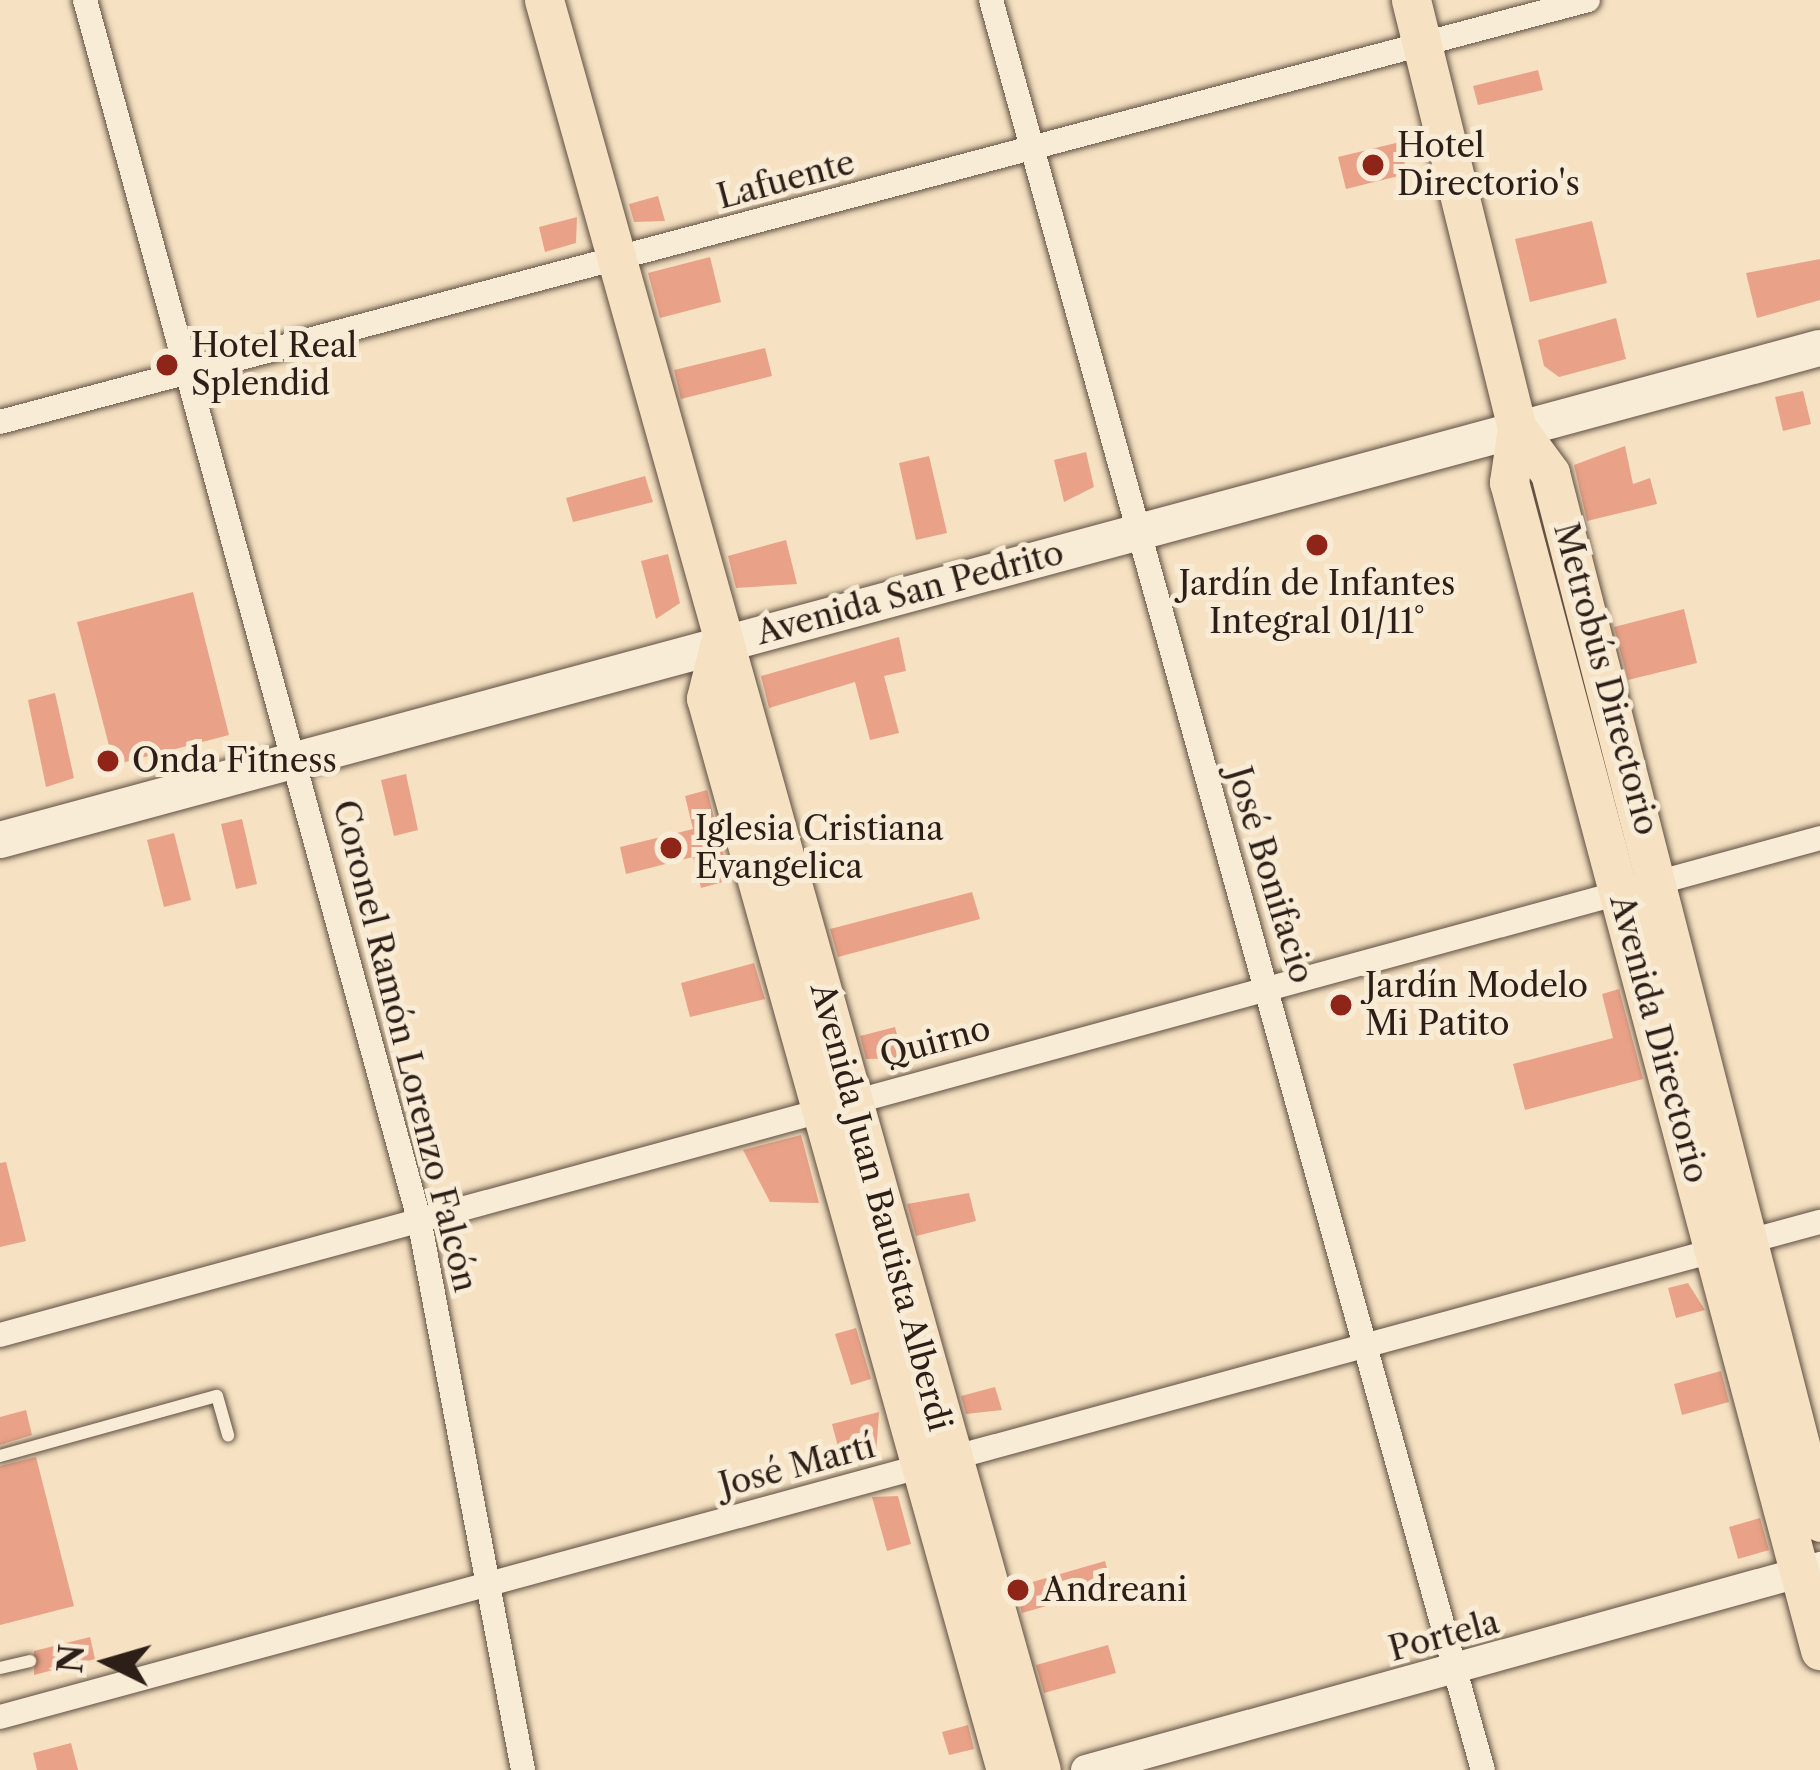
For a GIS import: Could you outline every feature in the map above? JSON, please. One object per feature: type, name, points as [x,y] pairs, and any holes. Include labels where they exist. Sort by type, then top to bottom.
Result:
[{"type":"main road","name":"Avenida Juan Bautista Alberdi","points":[[544,0],[934,1463],[1006,1770]]},
{"type":"main road","name":"Avenida Directorio","points":[[1411,0],[1517,428],[1550,472],[1636,888],[1811,1562],[1820,1650]]},
{"type":"main road","name":"Avenida San Pedrito","points":[[0,840],[1820,348]]},
{"type":"main road","name":"Avenida Juan Bautista Alberdi","points":[[934,1463],[1041,1770]]},
{"type":"street","name":"Coronel Ramón Lorenzo Falcón","points":[[85,0],[298,758],[419,1220],[523,1770]]},
{"type":"street","name":"José Bonifacio","points":[[991,0],[1132,532],[1270,988],[1360,1344],[1483,1770]]},
{"type":"street","name":"Lafuente","points":[[0,422],[1588,0]]},
{"type":"street","name":"Quirno","points":[[0,1336],[1820,838]]},
{"type":"street","name":"José Martí","points":[[0,1718],[61,1689],[934,1463],[1820,1222]]},
{"type":"street","name":"Portela","points":[[1086,1770],[1451,1672],[1811,1562]]},
{"type":"lane","points":[[0,1456],[217,1396],[228,1435]]},
{"type":"lane","points":[[934,1463],[1025,1770]]},
{"type":"lane","points":[[0,1667],[30,1660]]},
{"type":"building","points":[[1538,70],[1543,90],[1478,105],[1473,86]]},
{"type":"building","name":"Hotel Directorio's","points":[[1400,142],[1407,174],[1346,189],[1338,157]]},
{"type":"building","points":[[658,196],[665,221],[634,222],[629,204]]},
{"type":"building","points":[[577,217],[576,243],[545,252],[539,227]]},
{"type":"building","points":[[1592,221],[1607,283],[1530,302],[1515,239]]},
{"type":"building","points":[[710,257],[721,302],[660,318],[648,273]]},
{"type":"building","points":[[1820,259],[1820,300],[1757,318],[1746,273]]},
{"type":"building","points":[[1616,318],[1626,359],[1559,377],[1544,366],[1538,340]]},
{"type":"building","points":[[765,348],[772,376],[681,399],[674,370]]},
{"type":"building","points":[[1803,391],[1811,424],[1783,431],[1775,397]]},
{"type":"building","points":[[1625,446],[1633,484],[1650,478],[1657,504],[1587,521],[1574,465]]},
{"type":"building","points":[[1086,452],[1094,487],[1064,502],[1054,460]]},
{"type":"building","points":[[929,456],[947,533],[916,540],[899,463]]},
{"type":"building","points":[[645,476],[653,502],[573,522],[566,498]]},
{"type":"building","points":[[786,540],[797,584],[736,588],[728,556]]},
{"type":"building","points":[[668,554],[680,603],[656,619],[641,561]]},
{"type":"building","points":[[193,592],[229,735],[114,765],[77,622]]},
{"type":"building","points":[[1684,609],[1697,663],[1628,680],[1614,627]]},
{"type":"building","points":[[899,637],[906,671],[884,676],[899,733],[870,740],[855,682],[769,708],[761,676]]},
{"type":"building","points":[[55,693],[74,778],[46,787],[28,700]]},
{"type":"building","points":[[406,774],[418,830],[394,836],[381,780]]},
{"type":"building","name":"Iglesia Cristiana Evangelica","points":[[707,790],[730,880],[701,888],[693,857],[626,874],[620,847],[693,829],[685,796]]},
{"type":"building","points":[[242,819],[257,884],[236,889],[221,824]]},
{"type":"building","points":[[174,833],[191,900],[164,907],[147,840]]},
{"type":"building","points":[[972,892],[980,919],[838,957],[830,929]]},
{"type":"building","points":[[754,963],[765,999],[690,1017],[681,983]]},
{"type":"building","points":[[1619,989],[1643,1079],[1525,1110],[1513,1064],[1613,1038],[1602,994]]},
{"type":"building","points":[[895,1027],[903,1058],[866,1059],[860,1036]]},
{"type":"building","points":[[801,1135],[819,1203],[770,1202],[743,1150]]},
{"type":"building","points":[[6,1162],[26,1241],[0,1247],[0,1163]]},
{"type":"building","points":[[969,1193],[976,1221],[916,1236],[907,1204]]},
{"type":"building","points":[[1688,1283],[1705,1310],[1676,1318],[1668,1288]]},
{"type":"building","points":[[856,1328],[871,1379],[851,1385],[835,1334]]},
{"type":"building","points":[[1721,1371],[1729,1402],[1682,1415],[1674,1384]]},
{"type":"building","points":[[995,1387],[1002,1410],[966,1414],[961,1396]]},
{"type":"building","points":[[26,1410],[32,1435],[0,1445],[0,1417]]},
{"type":"building","points":[[879,1412],[876,1454],[842,1462],[832,1424]]},
{"type":"building","points":[[36,1457],[74,1606],[0,1625],[0,1466]]},
{"type":"building","points":[[898,1496],[911,1544],[887,1551],[872,1497]]},
{"type":"building","points":[[1760,1518],[1769,1550],[1738,1559],[1729,1527]]},
{"type":"building","points":[[1105,1561],[1112,1587],[1022,1613],[1015,1587]]},
{"type":"building","points":[[90,1637],[95,1659],[34,1675],[34,1651]]},
{"type":"building","points":[[1108,1645],[1116,1673],[1044,1693],[1036,1665]]},
{"type":"building","points":[[968,1725],[974,1749],[949,1755],[942,1732]]},
{"type":"building","points":[[71,1743],[78,1770],[37,1770],[33,1753]]},
{"type":"place","name":"Hotel Directorio's","points":[[1373,165]]},
{"type":"place","name":"Hotel Real Splendid","points":[[167,365]]},
{"type":"place","name":"Jardín de Infantes Integral 01/11°","points":[[1317,545]]},
{"type":"place","name":"Onda Fitness","points":[[108,761]]},
{"type":"place","name":"Iglesia Cristiana Evangelica","points":[[671,848]]},
{"type":"place","name":"Jardín Modelo Mi Patito","points":[[1341,1005]]},
{"type":"place","name":"Andreani","points":[[1018,1590]]}]
